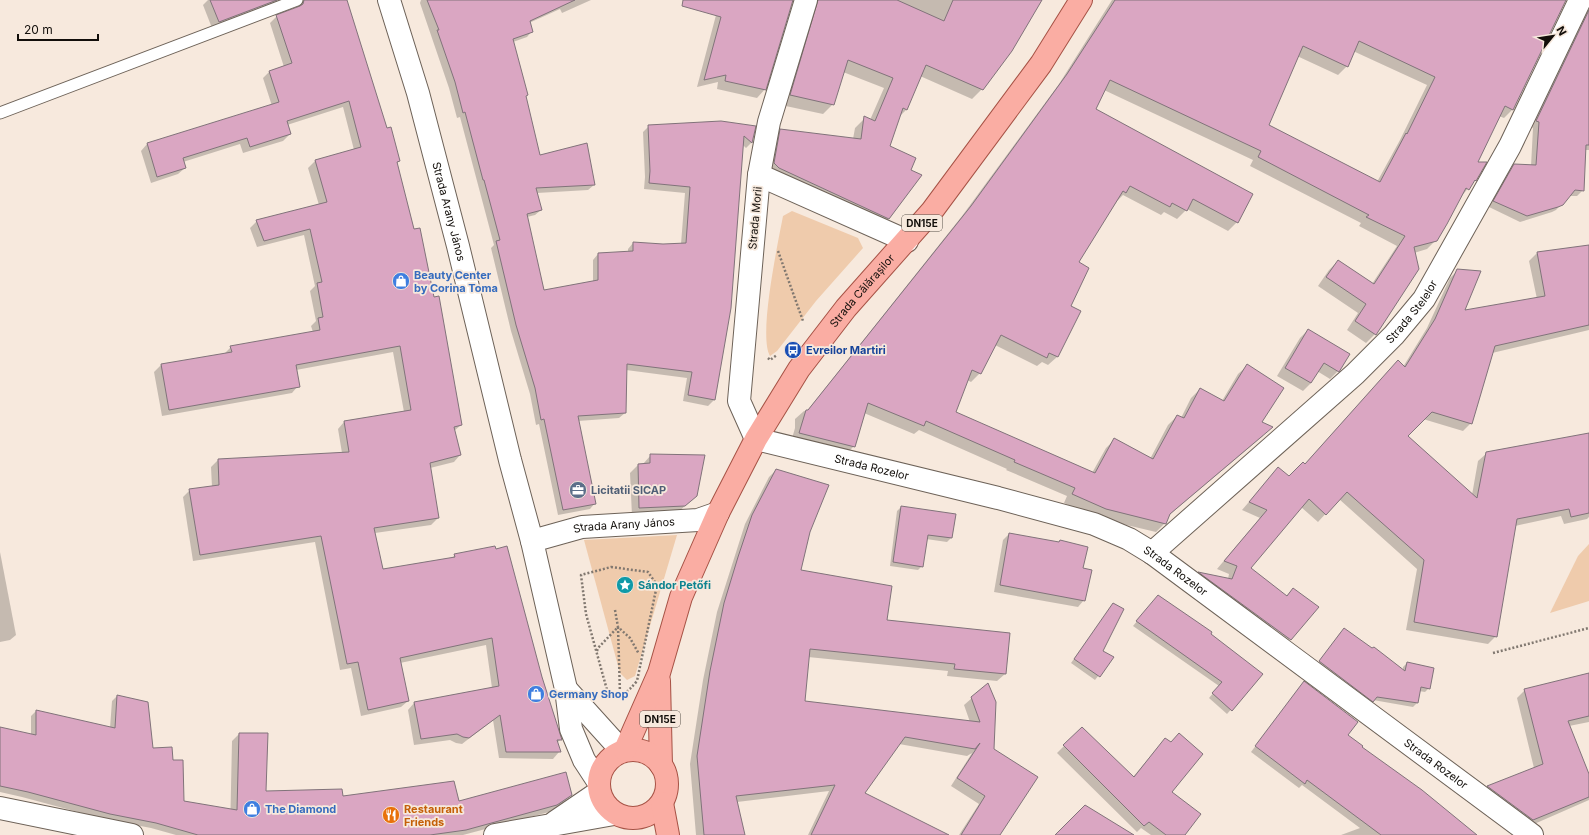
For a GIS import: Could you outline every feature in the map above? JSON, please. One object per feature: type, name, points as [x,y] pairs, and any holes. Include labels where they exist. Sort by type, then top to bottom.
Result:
[{"type":"main road","name":"Strada Călărașilor","points":[[623,750],[659,673],[681,597],[718,513],[756,439],[799,369],[846,308],[932,211],[1041,64],[1080,0]]},
{"type":"main road","name":"Strada Călărașilor","points":[[659,673],[661,765]]},
{"type":"main road","points":[[620,816],[640,818],[653,813],[662,803],[667,790],[666,777],[661,765],[651,755],[639,750],[623,750],[613,756],[603,766],[599,778],[599,788],[604,804],[641,835]]},
{"type":"main road","points":[[662,803],[668,835]]},
{"type":"street","name":"Strada Arany János","points":[[389,0],[418,93],[458,246],[510,460],[532,541],[566,689],[571,729],[584,760],[599,788]]},
{"type":"street","name":"Strada Morii","points":[[756,439],[739,400],[759,175],[769,122],[806,0]]},
{"type":"street","name":"Strada Stelelor","points":[[1152,553],[1356,374],[1394,335],[1424,299],[1510,146],[1580,0]]},
{"type":"street","points":[[759,175],[907,241]]},
{"type":"street","name":"Strada Rozelor","points":[[756,439],[998,498],[1094,524],[1129,539],[1152,553],[1532,835]]},
{"type":"street","name":"Strada Arany János","points":[[532,541],[582,527],[698,520],[718,513]]},
{"type":"street","name":"Strada Arany János","points":[[566,689],[623,750]]},
{"type":"street","points":[[550,826],[599,788]]},
{"type":"street","points":[[0,808],[132,835]]},
{"type":"street","points":[[495,835],[620,816]]},
{"type":"lane","points":[[0,114],[297,0]]},
{"type":"path","points":[[777,248],[804,322],[809,316]]},
{"type":"path","points":[[611,567],[648,572],[657,585],[637,681],[630,690],[615,695],[607,690],[597,652],[586,614],[581,575],[611,567]]},
{"type":"path","points":[[615,610],[618,627],[620,694]]},
{"type":"path","points":[[597,652],[598,648],[618,627]]},
{"type":"path","points":[[618,627],[630,638],[642,660]]},
{"type":"path","points":[[1493,653],[1589,628]]},
{"type":"shaded area","points":[[792,211],[858,238],[863,248],[816,301],[777,351],[770,356],[767,345],[766,329],[770,289],[783,216]]},
{"type":"shaded area","points":[[677,535],[635,676],[627,680],[620,673],[584,540]]},
{"type":"shaded area","points":[[1589,544],[1589,601],[1550,613],[1578,556]]},
{"type":"building","points":[[210,0],[277,0],[219,22]]},
{"type":"building","points":[[304,0],[347,0],[387,128],[391,127],[400,161],[397,162],[414,229],[420,228],[434,297],[439,296],[462,425],[454,427],[461,455],[430,463],[439,518],[374,528],[383,569],[455,557],[454,554],[495,546],[496,549],[507,546],[542,677],[562,740],[557,740],[561,752],[506,752],[500,715],[469,738],[457,734],[421,739],[414,702],[499,686],[492,638],[400,658],[409,701],[368,710],[358,662],[347,664],[321,536],[200,555],[189,489],[219,485],[218,459],[349,452],[344,421],[411,410],[400,346],[296,365],[300,387],[169,410],[161,364],[232,352],[230,346],[320,330],[318,318],[323,317],[317,283],[322,282],[310,229],[264,241],[256,220],[327,202],[315,160],[361,147],[349,101],[287,121],[291,134],[250,147],[247,138],[183,158],[186,168],[157,177],[147,143],[279,102],[269,71],[292,63],[276,15],[300,6],[303,4]]},
{"type":"building","points":[[427,0],[575,0],[530,21],[533,32],[513,39],[528,95],[526,96],[540,155],[587,143],[595,185],[536,188],[542,210],[527,214],[544,290],[598,280],[598,253],[633,251],[633,242],[663,244],[686,243],[690,187],[649,183],[650,171],[648,125],[721,121],[756,126],[752,143],[744,136],[731,308],[715,400],[688,395],[692,372],[627,364],[626,413],[578,416],[596,504],[563,510],[544,419],[541,420],[535,388],[516,325],[496,241],[500,240],[484,180],[465,112],[463,113],[455,82],[437,30],[439,30]]},
{"type":"building","points":[[683,0],[793,0],[766,90],[725,81],[726,75],[704,80],[721,17],[682,6]]},
{"type":"building","points":[[818,0],[897,0],[944,21],[953,0],[1042,0],[1012,51],[983,90],[926,65],[907,110],[903,108],[890,146],[916,158],[911,170],[922,175],[889,219],[779,168],[774,163],[780,129],[861,139],[864,116],[875,121],[893,78],[848,60],[834,105],[790,95]]},
{"type":"building","points":[[1115,0],[1566,0],[1513,110],[1505,106],[1478,162],[1487,162],[1469,190],[1466,188],[1437,241],[1414,247],[1419,269],[1376,335],[1355,321],[1366,304],[1326,277],[1338,260],[1374,284],[1405,236],[1366,217],[1369,215],[1258,157],[1261,151],[1110,80],[1096,109],[1253,194],[1238,223],[1193,199],[1187,211],[1172,203],[1170,207],[1130,186],[1126,193],[1123,191],[1079,262],[1089,268],[1071,306],[1081,311],[1058,357],[1049,353],[1047,358],[1001,335],[981,374],[972,370],[956,412],[1095,473],[1114,438],[1153,459],[1177,415],[1184,418],[1200,388],[1224,401],[1247,364],[1284,388],[1262,422],[1273,427],[1170,514],[1166,524],[1106,509],[1072,494],[1075,488],[1014,462],[1015,460],[926,421],[924,426],[868,403],[855,447],[799,433],[806,410],[808,410],[971,206],[1067,74]],"holes":[[[1359,41],[1435,77],[1407,134],[1406,133],[1380,182],[1269,125],[1303,46],[1348,67]]]},
{"type":"building","points":[[1589,10],[1589,145],[1586,145],[1584,191],[1575,190],[1563,205],[1527,216],[1493,201],[1514,164],[1536,165],[1539,122],[1536,121]]},
{"type":"building","points":[[1589,245],[1589,325],[1495,346],[1472,424],[1432,412],[1408,436],[1477,498],[1486,452],[1589,433],[1589,513],[1571,517],[1569,509],[1517,519],[1497,637],[1414,622],[1424,560],[1347,492],[1326,515],[1309,499],[1251,568],[1287,596],[1293,588],[1319,607],[1291,640],[1198,572],[1232,579],[1237,566],[1224,561],[1267,510],[1249,502],[1278,467],[1289,476],[1303,462],[1305,464],[1398,360],[1405,367],[1435,319],[1457,269],[1481,271],[1465,310],[1545,296],[1537,252]]},
{"type":"building","points":[[1308,329],[1350,354],[1339,372],[1324,363],[1311,383],[1285,368]]},
{"type":"building","points":[[650,454],[705,455],[697,496],[685,506],[639,508],[638,464],[650,463]]},
{"type":"building","points":[[776,469],[829,485],[810,532],[801,570],[892,586],[887,620],[1010,633],[1006,674],[954,669],[955,664],[810,649],[805,701],[980,722],[971,697],[988,683],[996,702],[994,749],[1038,777],[1000,835],[961,835],[985,796],[957,778],[980,743],[975,749],[905,737],[865,793],[949,835],[811,835],[835,785],[736,796],[745,835],[704,835],[697,756],[710,671],[724,603],[738,557],[752,515]]},
{"type":"building","points":[[901,506],[956,514],[952,538],[928,535],[923,567],[893,562]]},
{"type":"building","points":[[1009,533],[1059,542],[1060,540],[1088,547],[1083,568],[1092,570],[1085,601],[1000,585]]},
{"type":"building","points":[[1158,595],[1212,632],[1211,634],[1263,674],[1232,711],[1212,693],[1222,682],[1136,621]]},
{"type":"building","points":[[1113,603],[1124,609],[1103,651],[1114,657],[1100,677],[1074,659]]},
{"type":"building","points":[[1344,628],[1372,648],[1374,647],[1405,671],[1407,662],[1434,668],[1430,689],[1421,687],[1418,703],[1377,697],[1373,702],[1319,661]]},
{"type":"building","points":[[1589,673],[1589,716],[1568,721],[1589,774],[1589,797],[1533,820],[1487,786],[1543,764],[1524,689]]},
{"type":"building","points":[[1304,681],[1358,722],[1348,735],[1363,746],[1362,747],[1422,790],[1477,835],[1381,835],[1307,780],[1305,784],[1255,746]]},
{"type":"building","points":[[117,695],[148,702],[153,748],[172,747],[173,760],[183,760],[184,801],[237,810],[239,733],[268,733],[266,791],[342,789],[343,796],[454,781],[459,801],[566,772],[572,795],[557,805],[466,830],[430,835],[198,835],[156,823],[110,814],[0,786],[0,727],[36,735],[36,710],[115,728]]},
{"type":"building","points":[[1082,727],[1134,777],[1165,738],[1171,742],[1179,733],[1203,754],[1172,792],[1201,814],[1185,835],[1166,835],[1149,822],[1144,826],[1063,745]]},
{"type":"building","points":[[1085,805],[1134,835],[1055,835]]},
{"type":"place","name":"Beauty Center by Corina Toma","points":[[401,281]]},
{"type":"place","name":"Evreilor Martiri","points":[[793,350]]},
{"type":"place","name":"Licitatii SICAP","points":[[578,490]]},
{"type":"place","name":"Sándor Petőfi","points":[[625,585]]},
{"type":"place","name":"Germany Shop","points":[[536,694]]},
{"type":"place","name":"The Diamond","points":[[252,809]]},
{"type":"place","name":"Restaurant Friends","points":[[391,815]]}]
